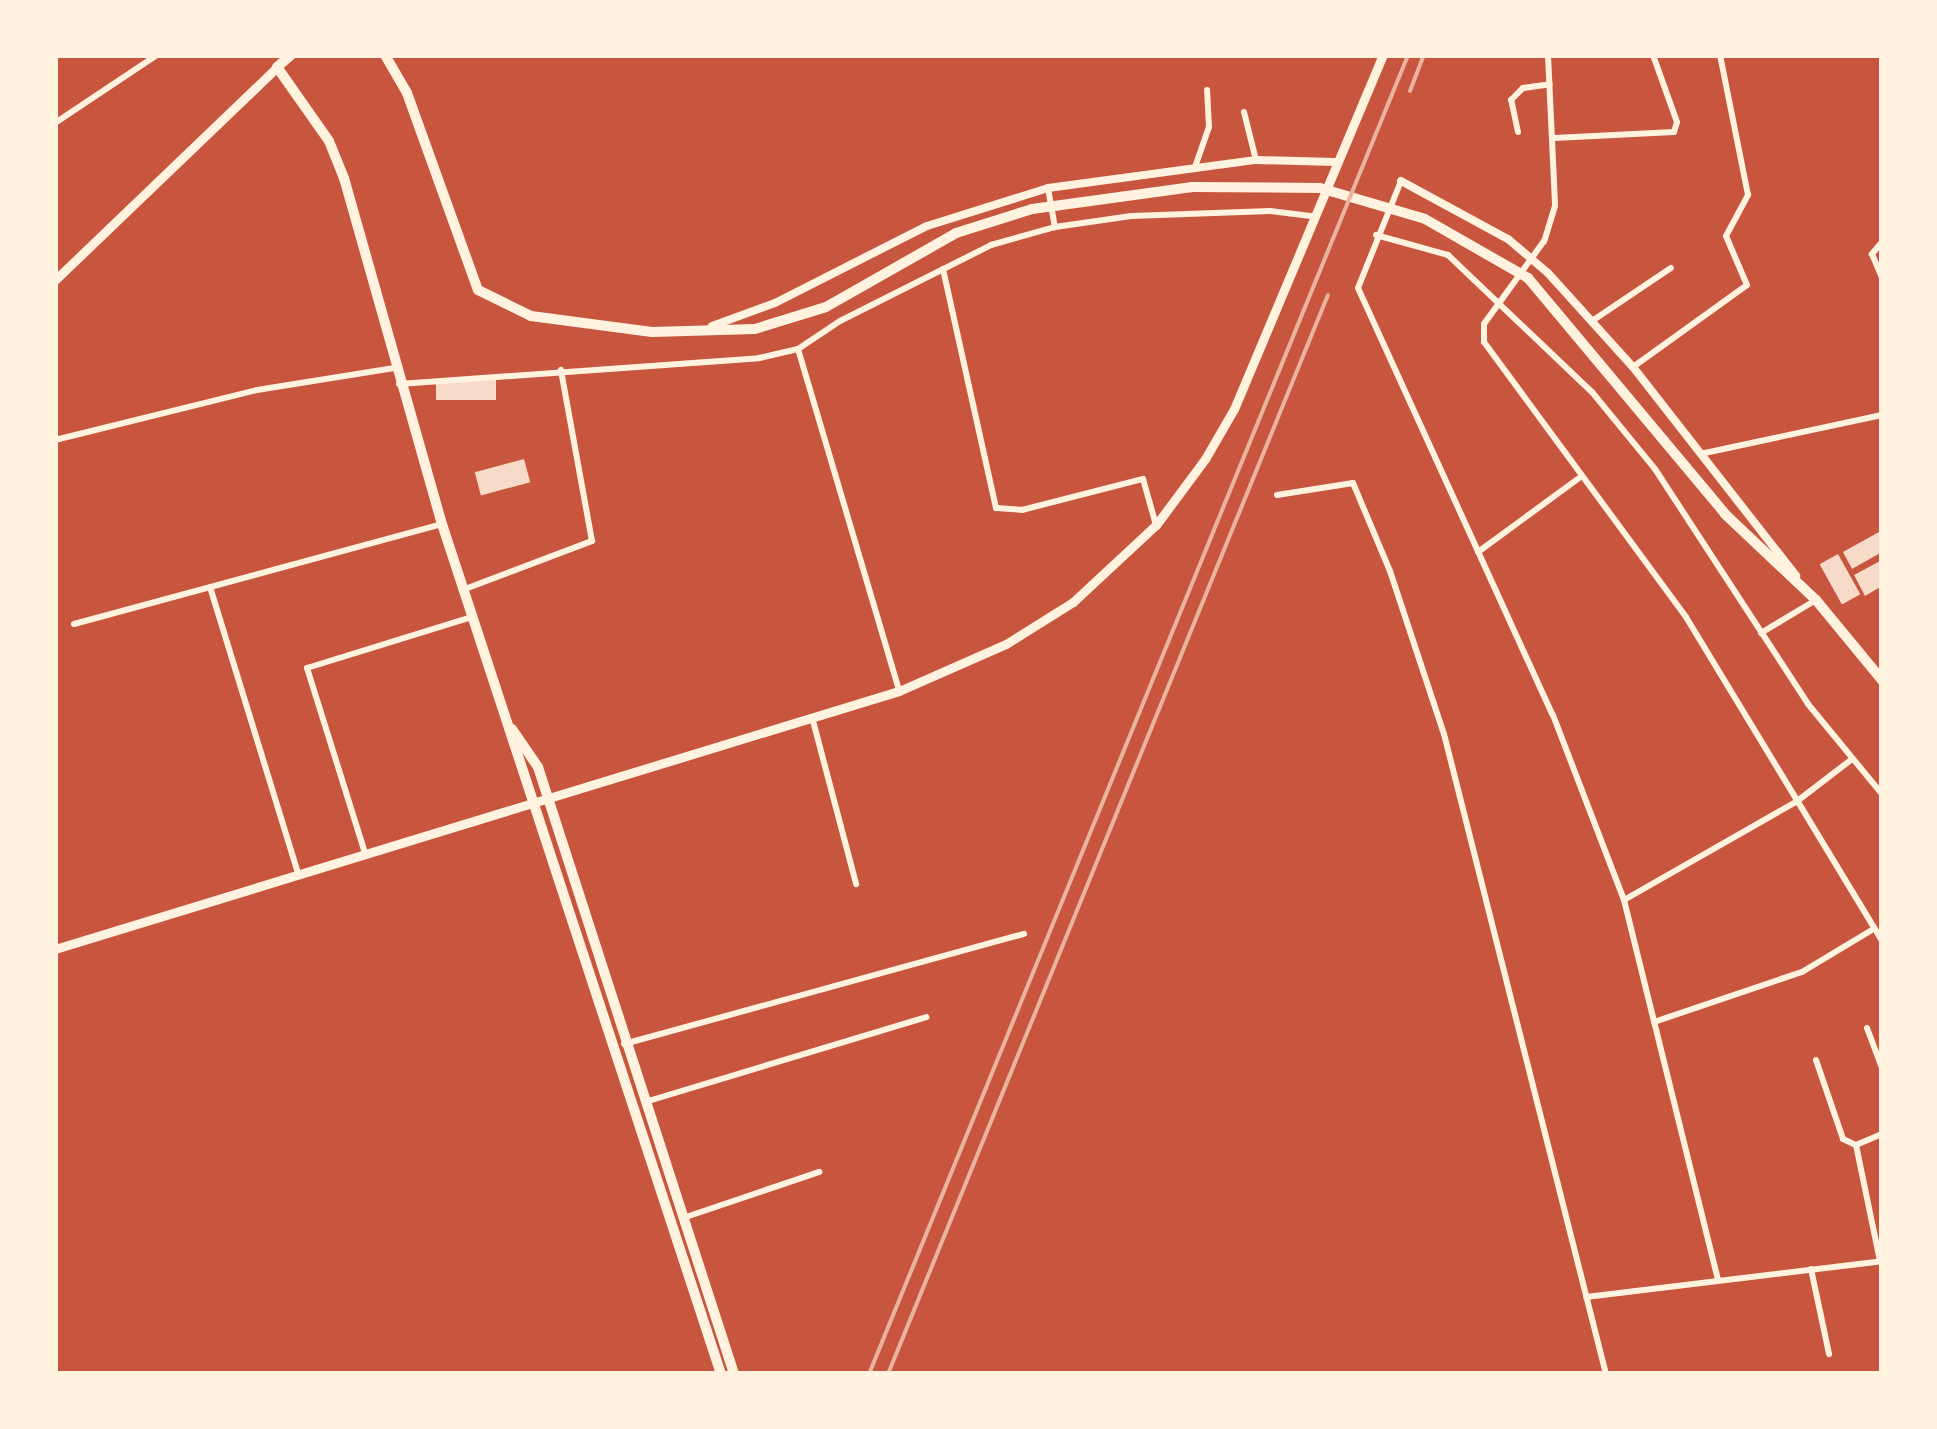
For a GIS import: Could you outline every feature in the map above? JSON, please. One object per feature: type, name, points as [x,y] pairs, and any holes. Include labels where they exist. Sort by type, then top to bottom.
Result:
[{"type":"main road","points":[[55,280],[290,55]]},
{"type":"main road","points":[[385,55],[407,94],[456,244],[483,297],[531,316],[652,332],[755,329],[826,307],[956,233],[1032,210],[1192,187],[1320,188],[1424,219],[1528,278],[1683,463],[1882,680]]},
{"type":"main road","points":[[55,950],[532,800],[899,692],[1006,644],[1073,602],[1156,526],[1234,409],[1312,213],[1383,55]]},
{"type":"main road","points":[[276,67],[336,160],[398,384],[442,524],[721,1374]]},
{"type":"main road","points":[[511,728],[529,746],[623,1044],[734,1374]]},
{"type":"street","points":[[55,123],[157,55]]},
{"type":"street","points":[[1548,55],[1555,206],[1532,260],[1484,324],[1484,342],[1579,478],[1686,618],[1872,930],[1882,940]]},
{"type":"street","points":[[1554,138],[1674,132],[1677,122],[1654,55]]},
{"type":"street","points":[[1633,367],[1747,285],[1726,236],[1748,195],[1728,122],[1728,78],[1720,55]]},
{"type":"street","points":[[1518,132],[1511,100],[1523,88],[1550,84]]},
{"type":"street","points":[[1194,167],[1209,127],[1206,90]]},
{"type":"street","points":[[1244,112],[1256,160]]},
{"type":"street","points":[[652,332],[746,317],[927,226],[1048,188],[1256,160],[1336,162]]},
{"type":"street","points":[[1718,1280],[1624,900],[1552,715],[1358,288],[1402,181],[1532,260],[1633,367],[1813,602],[1765,631]]},
{"type":"street","points":[[1048,188],[1054,224]]},
{"type":"street","points":[[398,384],[560,370],[638,371],[798,349],[944,268],[1054,224],[1131,216],[1270,210],[1312,213]]},
{"type":"street","points":[[1378,232],[1448,255],[1592,392],[1655,469],[1852,760],[1882,794]]},
{"type":"street","points":[[1882,242],[1872,254],[1882,277]]},
{"type":"street","points":[[944,268],[996,508],[1022,510],[1143,479],[1156,526]]},
{"type":"street","points":[[1592,321],[1671,268]]},
{"type":"street","points":[[798,349],[899,692]]},
{"type":"street","points":[[55,440],[257,390],[394,368]]},
{"type":"street","points":[[465,589],[584,548],[594,536],[560,370]]},
{"type":"street","points":[[1699,454],[1882,414]]},
{"type":"street","points":[[1478,552],[1579,478]]},
{"type":"street","points":[[1277,495],[1344,482],[1360,491],[1444,734],[1606,1374]]},
{"type":"street","points":[[74,624],[442,524]]},
{"type":"street","points":[[210,587],[298,874]]},
{"type":"street","points":[[365,853],[307,668],[472,617]]},
{"type":"street","points":[[812,716],[856,884]]},
{"type":"street","points":[[1624,900],[1796,802],[1852,760]]},
{"type":"street","points":[[1654,1022],[1786,972],[1802,972],[1872,930]]},
{"type":"street","points":[[623,1044],[1024,934]]},
{"type":"street","points":[[644,1103],[926,1017]]},
{"type":"street","points":[[1867,1028],[1882,1068]]},
{"type":"street","points":[[1816,1060],[1844,1138],[1856,1144],[1882,1134]]},
{"type":"street","points":[[1586,1298],[1881,1261],[1856,1144]]},
{"type":"street","points":[[682,1218],[819,1172]]},
{"type":"street","points":[[1811,1269],[1830,1354]]},
{"type":"building","points":[[436,379],[496,379],[496,400],[436,400]]},
{"type":"building","points":[[524,459],[530,482],[481,495],[475,472]]},
{"type":"building","points":[[1879,532],[1882,552],[1852,569],[1843,552]]},
{"type":"building","points":[[1838,554],[1860,594],[1842,604],[1820,564]]},
{"type":"building","points":[[1882,560],[1882,586],[1865,596],[1854,575]]},
{"type":"railway","points":[[869,1374],[1408,55]]},
{"type":"railway","points":[[1410,91],[1424,55]]},
{"type":"railway","points":[[888,1374],[1328,295]]}]
